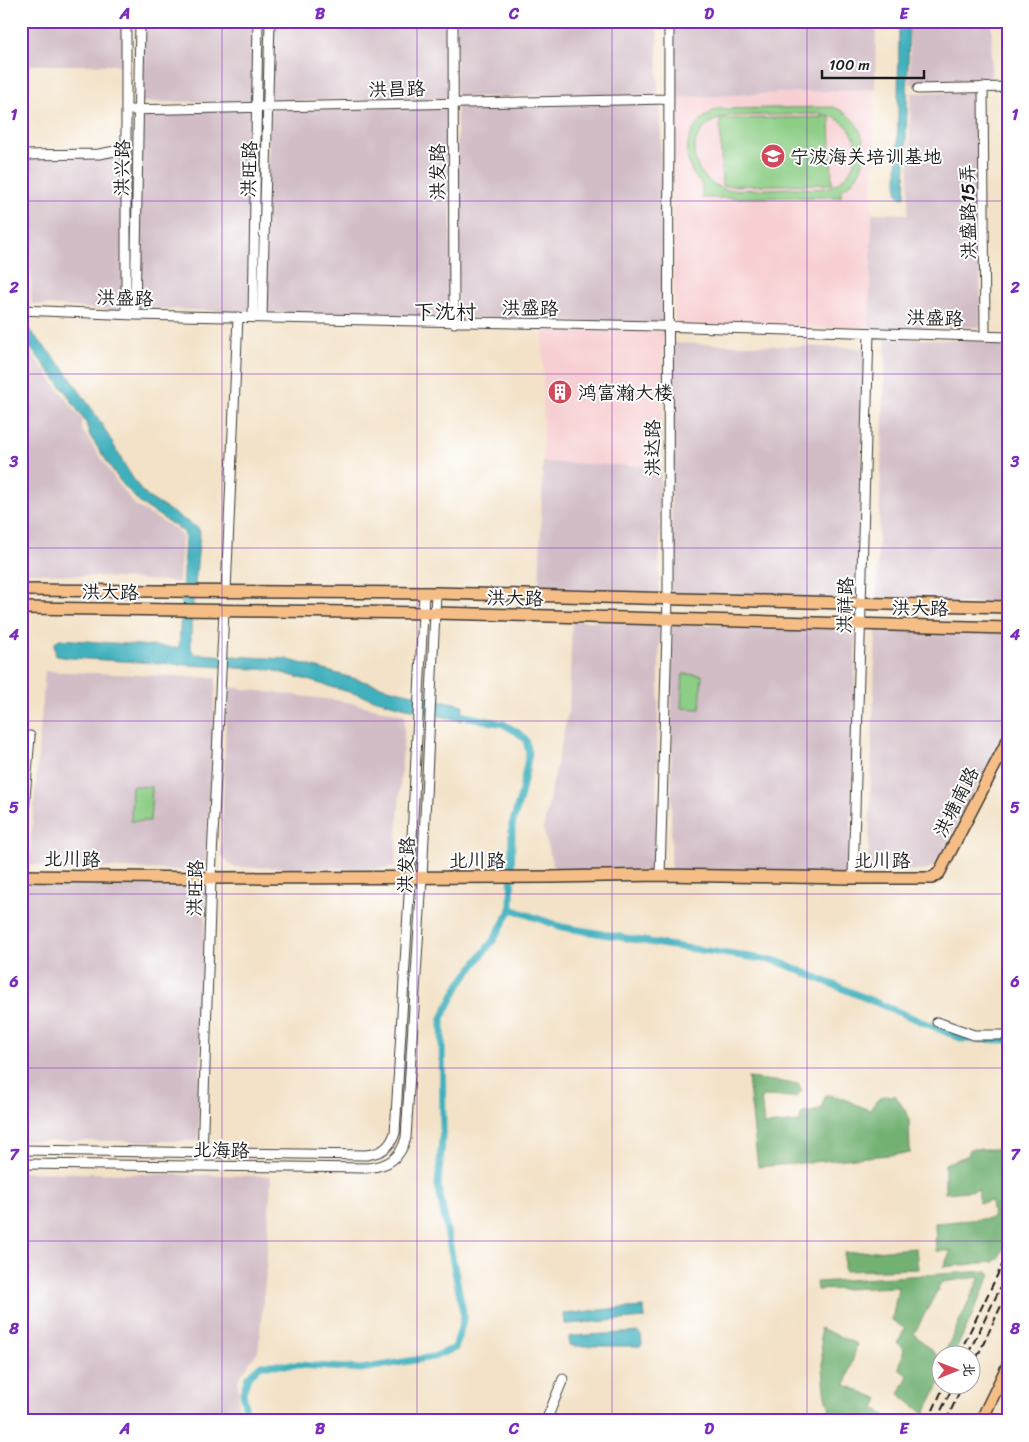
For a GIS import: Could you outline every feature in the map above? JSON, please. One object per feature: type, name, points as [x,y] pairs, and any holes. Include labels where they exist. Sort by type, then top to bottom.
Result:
[{"type":"main road","name":"洪大路","points":[[21,590],[424,592],[1008,607]]},
{"type":"main road","name":"洪大路","points":[[21,608],[423,613],[1008,628]]},
{"type":"main road","name":"洪塘南路","points":[[932,878],[942,868],[1008,740]]},
{"type":"main road","name":"北川路","points":[[21,876],[551,878],[660,874],[932,878]]},
{"type":"main road","points":[[981,1421],[1008,1365]]},
{"type":"street","name":"洪兴路","points":[[126,21],[126,149],[131,314]]},
{"type":"street","name":"洪兴路","points":[[131,314],[139,110],[140,21]]},
{"type":"street","name":"洪旺路","points":[[257,317],[258,21]]},
{"type":"street","name":"洪旺路","points":[[257,317],[270,21]]},
{"type":"street","name":"洪发路","points":[[453,21],[454,323]]},
{"type":"street","name":"洪达路","points":[[660,874],[668,598],[669,21]]},
{"type":"street","points":[[918,89],[1008,87]]},
{"type":"street","name":"洪盛路15弄","points":[[983,88],[986,336]]},
{"type":"street","name":"洪昌路","points":[[126,110],[669,99]]},
{"type":"street","points":[[21,155],[99,154],[126,149]]},
{"type":"street","name":"洪盛路","points":[[22,310],[454,323],[668,326],[1008,337]]},
{"type":"street","points":[[226,591],[238,317]]},
{"type":"street","name":"洪祥路","points":[[853,878],[869,333]]},
{"type":"street","name":"洪发路","points":[[406,1138],[424,592]]},
{"type":"street","name":"洪发路","points":[[395,1133],[416,878],[436,593]]},
{"type":"street","name":"洪旺路","points":[[201,1166],[211,878],[224,611]]},
{"type":"street","points":[[21,847],[30,736]]},
{"type":"street","points":[[937,1022],[974,1035],[1008,1035]]},
{"type":"street","name":"北海路","points":[[21,1150],[366,1155],[385,1150],[395,1133]]},
{"type":"street","name":"北海路","points":[[21,1164],[367,1168],[386,1164],[400,1154],[406,1138]]},
{"type":"street","points":[[546,1421],[563,1379]]},
{"type":"shaded area","points":[[21,21],[124,21],[124,65],[21,65]]},
{"type":"shaded area","points":[[142,21],[256,21],[255,101],[141,102]]},
{"type":"shaded area","points":[[271,21],[449,21],[450,98],[269,101]]},
{"type":"shaded area","points":[[457,21],[657,21],[658,95],[456,97]]},
{"type":"shaded area","points":[[671,21],[876,21],[875,89],[671,98]]},
{"type":"shaded area","points":[[910,21],[992,21],[991,84],[910,84]]},
{"type":"shaded area","name":"宁波海关培训基地","points":[[875,89],[869,328],[675,324],[671,98]]},
{"type":"shaded area","points":[[979,92],[980,327],[869,328],[872,213],[908,214],[911,93]]},
{"type":"shaded area","points":[[660,103],[664,323],[458,317],[457,106]]},
{"type":"shaded area","points":[[450,106],[451,316],[263,312],[270,110]]},
{"type":"shaded area","points":[[254,109],[251,312],[138,308],[141,112]]},
{"type":"shaded area","points":[[123,156],[123,311],[32,304],[25,158]]},
{"type":"shaded area","points":[[543,328],[663,331],[661,467],[543,462]]},
{"type":"shaded area","points":[[886,338],[1008,342],[1008,604],[876,602]]},
{"type":"shaded area","points":[[21,340],[82,420],[82,430],[121,488],[136,506],[177,530],[182,537],[179,582],[21,572]]},
{"type":"shaded area","points":[[671,343],[864,348],[857,601],[671,596]]},
{"type":"shaded area","points":[[543,462],[661,467],[659,593],[539,590]]},
{"type":"shaded area","points":[[572,621],[660,622],[655,871],[555,872],[543,829],[569,708]]},
{"type":"shaded area","points":[[672,624],[856,629],[850,875],[671,872]]},
{"type":"shaded area","points":[[876,628],[1008,632],[1008,726],[935,866],[923,871],[868,868]]},
{"type":"shaded area","points":[[45,671],[216,678],[205,871],[29,865]]},
{"type":"shaded area","points":[[227,687],[342,701],[405,715],[395,866],[379,869],[233,867],[221,855]]},
{"type":"shaded area","points":[[22,881],[206,881],[198,1141],[21,1141]]},
{"type":"shaded area","points":[[21,1172],[271,1176],[266,1272],[258,1351],[238,1379],[239,1421],[21,1421]]},
{"type":"green space","points":[[833,107],[845,113],[855,122],[861,134],[864,146],[864,159],[860,171],[841,190],[841,197],[702,198],[702,185],[689,165],[688,143],[698,124],[717,109]],"holes":[[[827,115],[846,125],[852,133],[856,146],[852,168],[836,184],[829,187],[818,189],[729,190],[719,187],[710,181],[697,166],[695,147],[698,137],[704,128],[719,119],[729,116]]]},
{"type":"green space","points":[[830,117],[832,184],[722,186],[720,119]]},
{"type":"green space","points":[[683,674],[702,675],[700,709],[681,708]]},
{"type":"green space","points":[[132,786],[152,787],[150,821],[131,821]]},
{"type":"green space","points":[[748,1078],[799,1084],[802,1091],[796,1097],[761,1096],[764,1125],[799,1122],[802,1113],[822,1108],[825,1095],[842,1098],[870,1110],[880,1098],[896,1096],[909,1117],[910,1153],[758,1167]]},
{"type":"green space","points":[[969,1149],[1008,1149],[1008,1239],[999,1258],[993,1262],[943,1267],[951,1251],[936,1251],[935,1223],[993,1218],[991,1201],[979,1203],[979,1190],[945,1193],[945,1164],[969,1155]]},
{"type":"green space","points":[[916,1248],[918,1269],[844,1271],[844,1253]]},
{"type":"green space","points":[[988,1271],[991,1274],[959,1344],[949,1344],[979,1277],[942,1282],[914,1334],[932,1351],[932,1394],[934,1394],[924,1414],[899,1394],[908,1376],[899,1369],[904,1349],[897,1343],[905,1329],[892,1320],[898,1287],[817,1290],[816,1282]]},
{"type":"green space","points":[[820,1328],[857,1344],[846,1385],[879,1399],[875,1408],[893,1421],[833,1421],[825,1392]]},
{"type":"water","points":[[899,21],[909,21],[905,197],[901,198],[897,194]]},
{"type":"water","points":[[21,320],[65,370],[100,421],[140,489],[148,497],[199,529],[191,626],[191,649],[195,654],[286,659],[391,689],[463,705],[462,721],[398,706],[272,670],[56,656],[54,644],[59,639],[179,648],[185,537],[184,532],[140,503],[120,481],[90,436],[86,423],[65,391],[21,336]]},
{"type":"water","points":[[644,1307],[645,1318],[565,1324],[564,1314]]},
{"type":"water","points":[[638,1332],[641,1334],[641,1346],[569,1345],[569,1337],[571,1336]]},
{"type":"waterway","points":[[247,1421],[243,1392],[248,1377],[261,1365],[300,1365],[361,1369],[433,1357],[455,1348],[464,1317],[438,1185],[443,1129],[442,1018],[459,985],[494,939],[511,909],[512,825],[521,795],[529,753],[526,740],[503,724],[455,714]]},
{"type":"waterway","points":[[511,909],[562,927],[666,945],[777,961],[963,1039],[1008,1040]]},
{"type":"railway","points":[[964,1344],[1008,1253]]},
{"type":"railway","points":[[973,1344],[1008,1272]]},
{"type":"railway","points":[[982,1347],[1008,1291]]},
{"type":"railway","points":[[928,1421],[940,1394]]},
{"type":"railway","points":[[936,1421],[949,1394]]},
{"type":"railway","points":[[946,1421],[958,1394]]},
{"type":"place","name":"宁波海关培训基地","points":[[773,156]]},
{"type":"place","name":"鸿富瀚大楼","points":[[560,392]]},
{"type":"district","name":"下沈村","points":[[445,312]]}]
